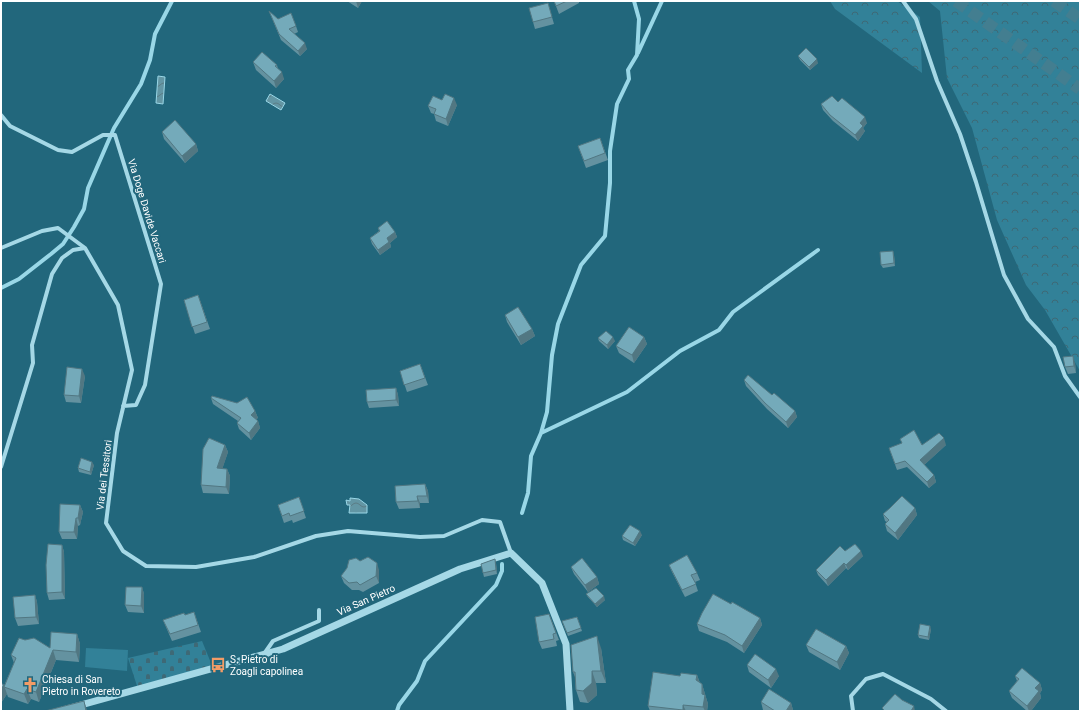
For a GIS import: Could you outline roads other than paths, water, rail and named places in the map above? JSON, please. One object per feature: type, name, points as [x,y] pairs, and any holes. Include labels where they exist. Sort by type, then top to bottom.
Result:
[{"type":"street","points":[[903,1],[916,19],[937,81],[960,134],[1004,275],[1028,319],[1054,347],[1065,376],[1080,397]]},
{"type":"street","name":"Via Doge Davide Vaccari","points":[[1,115],[10,126],[58,150],[72,152],[103,135],[115,135],[161,284],[145,385],[136,405],[123,406]]},
{"type":"street","name":"Via dei Tessitori","points":[[1,248],[42,231],[58,228],[85,248],[118,305],[132,370],[117,433],[106,523],[123,551],[146,566],[196,567],[240,560],[254,557],[316,536],[348,531],[420,537],[444,536],[482,520],[500,522],[511,553]]},
{"type":"street","points":[[1,467],[33,363],[32,345],[52,274],[62,258],[73,250],[85,248]]},
{"type":"street","points":[[511,553],[542,583],[566,644],[570,711]]},
{"type":"street","name":"Via San Pietro","points":[[59,711],[283,649],[460,569],[511,553]]},
{"type":"street","points":[[264,654],[273,641],[319,621],[319,610]]},
{"type":"street","points":[[854,711],[851,696],[866,679],[883,674],[932,699],[946,711]]},
{"type":"water","points":[[158,76],[165,77],[163,104],[156,103]]},
{"type":"water","points":[[270,94],[285,103],[281,110],[266,101]]},
{"type":"water","points":[[350,498],[359,499],[367,505],[367,513],[349,513],[350,505],[347,505],[346,500],[350,501]]},
{"type":"waterway","points":[[1,288],[19,279],[63,244],[74,227],[84,209],[88,188],[114,128],[141,84],[150,60],[155,34],[172,1]]},
{"type":"waterway","points":[[522,513],[528,493],[531,456],[541,433],[547,412],[552,355],[558,324],[581,265],[605,236],[610,183],[610,151],[617,104],[629,79],[628,70],[637,55],[639,19],[634,1]]},
{"type":"waterway","points":[[638,53],[662,1]]},
{"type":"waterway","points":[[541,433],[627,392],[680,351],[719,330],[733,312],[818,250]]},
{"type":"waterway","points":[[397,711],[399,705],[417,681],[425,661],[496,585],[502,571],[502,564]]},
{"type":"tunnel","points":[[956,1],[1080,89]]},
{"type":"tunnel","points":[[1054,1],[1080,19]]},
{"type":"place","name":"S. Pietro di Zoagli capolinea","points":[[218,665]]},
{"type":"place","name":"Chiesa di San Pietro in Rovereto","points":[[30,685]]}]
